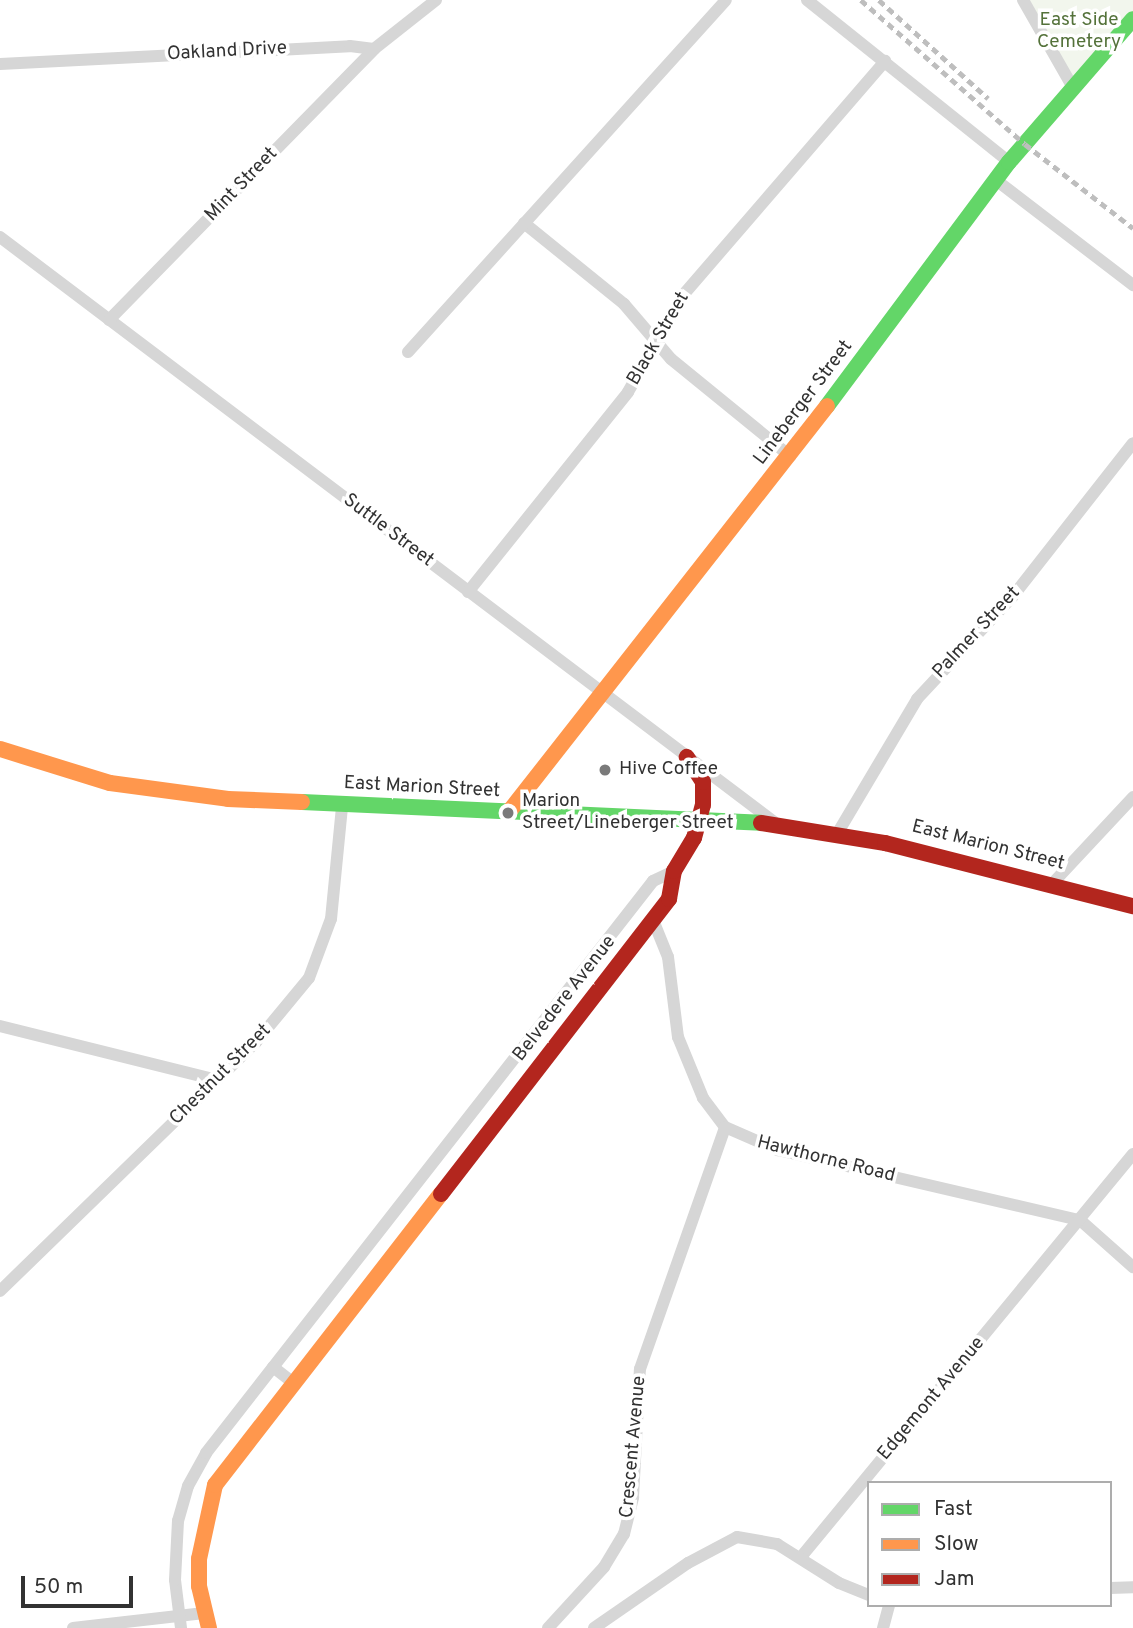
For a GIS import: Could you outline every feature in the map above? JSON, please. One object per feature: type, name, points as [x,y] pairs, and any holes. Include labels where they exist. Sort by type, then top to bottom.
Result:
[{"type":"street","points":[[374,50],[436,0]]},
{"type":"street","points":[[408,352],[726,0]]},
{"type":"street","points":[[807,0],[1009,162]]},
{"type":"street","points":[[1023,0],[1072,86]]},
{"type":"street","name":"Lineberger Street","points":[[508,813],[790,456],[1009,162],[1072,86],[1133,19]]},
{"type":"street","name":"Oakland Drive","points":[[0,64],[350,46],[374,50]]},
{"type":"street","name":"Mint Street","points":[[109,320],[374,50]]},
{"type":"street","name":"Black Street","points":[[468,592],[628,392],[684,294],[885,61]]},
{"type":"street","points":[[996,180],[1133,285]]},
{"type":"street","points":[[524,223],[624,304],[671,359],[790,456]]},
{"type":"street","name":"Suttle Street","points":[[0,237],[777,824]]},
{"type":"street","name":"Palmer Street","points":[[837,834],[917,699],[1013,596],[1133,443]]},
{"type":"street","name":"East Marion Street","points":[[0,749],[149,790],[342,806],[777,824],[837,834],[1052,884],[1133,906]]},
{"type":"street","points":[[687,757],[703,782],[701,820]]},
{"type":"street","points":[[1052,884],[1133,797]]},
{"type":"street","name":"Chestnut Street","points":[[0,1290],[217,1080],[286,1009],[321,956],[331,919],[342,806]]},
{"type":"street","name":"Belvedere Avenue","points":[[206,1621],[199,1586],[201,1539],[215,1485],[292,1382],[653,920],[671,895],[674,871],[701,820]]},
{"type":"street","name":"Belvedere Avenue","points":[[179,1622],[176,1545],[188,1486],[206,1453],[653,881],[674,871]]},
{"type":"street","name":"Hawthorne Road","points":[[653,920],[668,957],[678,1037],[703,1098],[725,1127],[778,1150],[1080,1220],[1133,1266]]},
{"type":"street","points":[[0,1026],[217,1080]]},
{"type":"street","name":"Crescent Avenue","points":[[548,1628],[604,1567],[624,1534],[633,1497],[640,1369],[725,1127]]},
{"type":"street","points":[[457,1130],[476,1146]]},
{"type":"street","name":"Edgemont Avenue","points":[[801,1557],[1133,1154]]},
{"type":"street","points":[[273,1367],[292,1382]]},
{"type":"street","points":[[594,1628],[688,1563],[737,1537],[777,1544],[839,1583],[867,1594]]},
{"type":"street","points":[[1112,1588],[1133,1587]]},
{"type":"street","points":[[883,1628],[888,1607]]},
{"type":"street","points":[[73,1628],[206,1621]]},
{"type":"green space","name":"East Side Cemetery","points":[[1023,0],[1133,0],[1133,19],[1072,86]]},
{"type":"railway","points":[[861,0],[1025,144],[1133,228]]},
{"type":"railway","points":[[879,0],[988,98]]},
{"type":"traffic: fast","points":[[827,406],[1009,162],[1133,19]]},
{"type":"traffic: fast","points":[[302,802],[761,823]]},
{"type":"traffic: slow","points":[[508,813],[827,406]]},
{"type":"traffic: slow","points":[[0,749],[110,783],[228,799],[302,802]]},
{"type":"traffic: slow","points":[[209,1628],[199,1586],[199,1559],[215,1485],[441,1194]]},
{"type":"traffic: jam","points":[[441,1194],[669,899],[674,871],[694,838],[703,805],[703,782],[687,757]]},
{"type":"traffic: jam","points":[[761,823],[885,843],[1133,906]]},
{"type":"place","name":"Hive Coffee","points":[[605,770]]},
{"type":"place","name":"Marion Street/Lineberger Street","points":[[508,813]]}]
